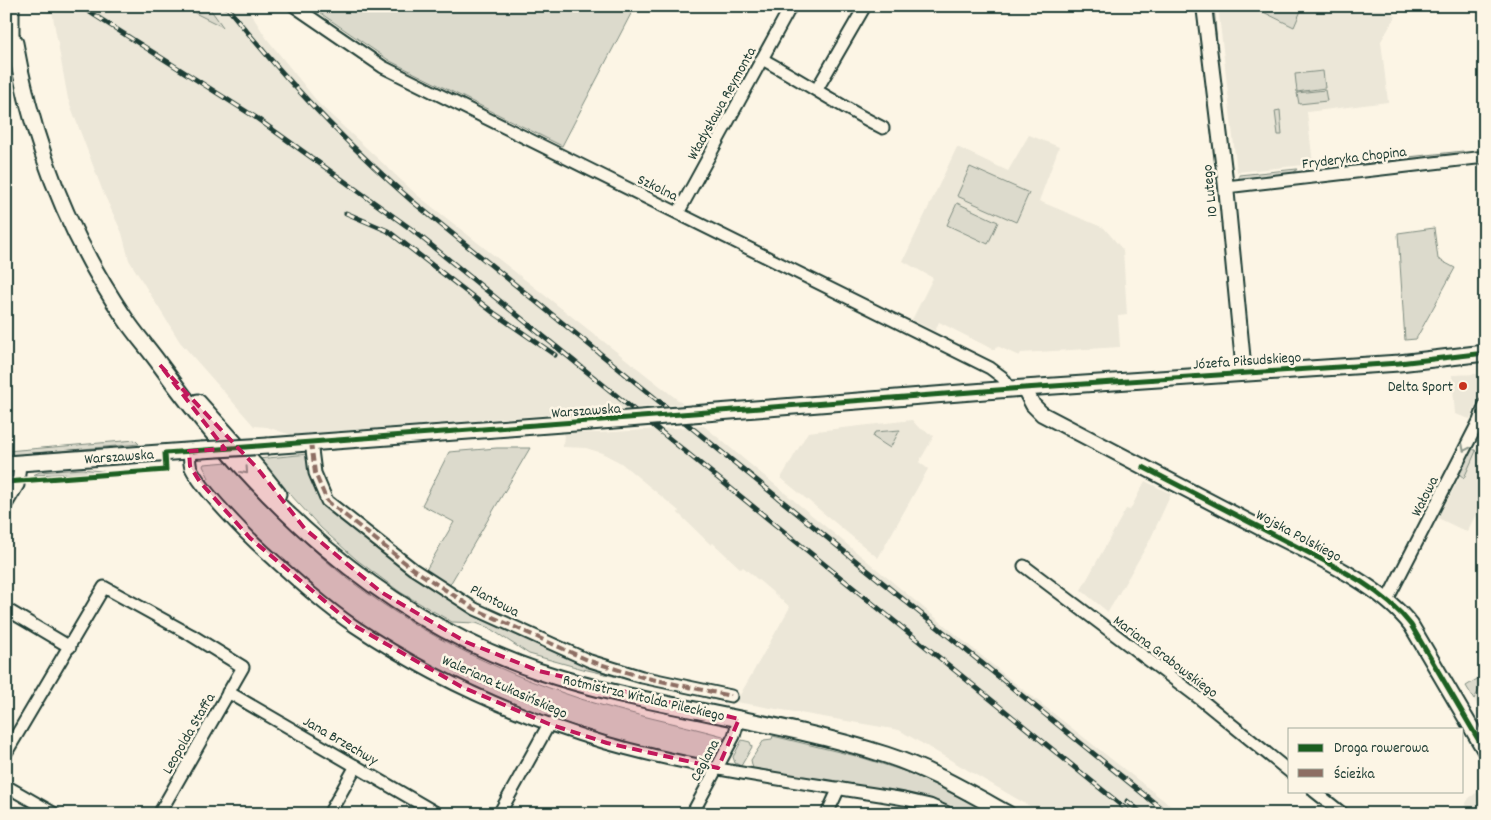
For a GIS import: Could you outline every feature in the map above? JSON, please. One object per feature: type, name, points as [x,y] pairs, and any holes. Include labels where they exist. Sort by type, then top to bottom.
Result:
[{"type":"main road","name":"Rotmistrza Witolda Pileckiego","points":[[11,6],[9,33],[15,43],[24,93],[39,144],[70,223],[112,298],[179,393],[223,447],[274,503],[345,564],[381,592],[441,629],[496,656],[576,682],[822,737],[889,756],[943,778],[1008,814]]},
{"type":"main road","name":"Józefa Piłsudskiego","points":[[1017,388],[1399,363],[1485,353]]},
{"type":"main road","name":"Warszawska","points":[[13,464],[589,422],[1017,388]]},
{"type":"street","name":"Szkolna","points":[[294,6],[383,67],[990,368],[1017,388]]},
{"type":"street","name":"Władysława Reymonta","points":[[678,214],[791,6]]},
{"type":"street","points":[[818,89],[865,6]]},
{"type":"street","name":"10 Lutego","points":[[1204,6],[1226,186],[1244,373]]},
{"type":"street","points":[[762,59],[818,89],[845,109],[883,128]]},
{"type":"street","name":"Fryderyka Chopina","points":[[1226,186],[1485,157]]},
{"type":"street","points":[[1485,353],[1485,362]]},
{"type":"street","name":"Wojska Polskiego","points":[[1017,388],[1042,414],[1335,567],[1387,600],[1401,612],[1411,625],[1485,751]]},
{"type":"street","name":"Wałowa","points":[[1387,600],[1479,421],[1485,404]]},
{"type":"street","name":"Plantowa","points":[[311,442],[315,473],[327,501],[414,569],[475,609],[590,661],[642,677],[731,696]]},
{"type":"street","name":"Waleriana Łukasińskiego","points":[[195,451],[190,466],[200,482],[250,538],[353,625],[404,657],[462,686],[549,724],[607,743],[718,768],[839,788],[950,814]]},
{"type":"street","points":[[6,505],[18,485],[13,464]]},
{"type":"street","name":"Mariana Grabowskiego","points":[[1024,566],[1199,698],[1288,770]]},
{"type":"street","name":"Leopolda Staffa","points":[[70,647],[104,587],[191,635],[243,667],[159,814]]},
{"type":"street","points":[[6,608],[70,647],[6,753]]},
{"type":"street","name":"Jana Brzechwy","points":[[228,692],[438,814]]},
{"type":"street","name":"Ceglana","points":[[692,814],[734,736],[739,719]]},
{"type":"street","points":[[499,814],[549,724]]},
{"type":"street","points":[[329,814],[356,766]]},
{"type":"street","points":[[6,786],[55,814]]},
{"type":"street","points":[[827,814],[839,788]]},
{"type":"street","points":[[1315,792],[1343,814]]},
{"type":"highlighted area","points":[[160,365],[258,469],[305,529],[381,592],[466,642],[539,671],[739,719],[718,768],[607,743],[549,724],[462,687],[353,625],[250,538],[200,482],[190,466],[189,451],[225,449]]},
{"type":"shaded area","points":[[51,6],[246,6],[267,39],[320,105],[417,195],[683,404],[291,435],[267,427],[254,426],[180,342],[129,260],[122,233],[103,192],[68,99]]},
{"type":"shaded area","points":[[181,6],[208,6],[223,27]]},
{"type":"shaded area","points":[[310,6],[635,6],[562,146],[390,61]]},
{"type":"shaded area","points":[[1211,6],[1214,6],[1217,45],[1216,45]]},
{"type":"shaded area","points":[[1218,6],[1378,6],[1396,16],[1381,41],[1388,102],[1307,112],[1313,164],[1237,172]]},
{"type":"shaded area","points":[[1251,6],[1303,6],[1294,27]]},
{"type":"shaded area","points":[[1323,71],[1325,88],[1297,92],[1295,74]]},
{"type":"shaded area","points":[[1325,90],[1327,101],[1299,104],[1297,93]]},
{"type":"shaded area","points":[[1280,110],[1282,135],[1278,135],[1275,111]]},
{"type":"shaded area","points":[[1029,135],[1059,147],[1039,201],[1104,228],[1123,250],[1127,315],[1118,316],[1120,347],[1021,353],[1019,356],[997,346],[994,350],[939,322],[935,331],[912,320],[933,278],[903,261],[957,147],[1008,171]]},
{"type":"shaded area","points":[[1463,151],[1464,154],[1405,162],[1399,158]]},
{"type":"shaded area","points":[[1392,159],[1389,163],[1331,170],[1327,166]]},
{"type":"shaded area","points":[[970,167],[1029,193],[1016,222],[957,196]]},
{"type":"shaded area","points":[[1297,169],[1293,174],[1239,180],[1239,175]]},
{"type":"shaded area","points":[[957,203],[998,222],[988,244],[947,225]]},
{"type":"shaded area","points":[[1434,228],[1438,259],[1455,268],[1416,339],[1405,340],[1398,233]]},
{"type":"shaded area","points":[[1478,374],[1479,397],[1470,419],[1455,414],[1452,375]]},
{"type":"shaded area","points":[[912,420],[918,427],[934,436],[919,462],[928,469],[878,558],[781,478],[808,432]]},
{"type":"shaded area","points":[[704,426],[1006,676],[1181,814],[1043,814],[899,730],[736,702],[790,607],[743,567],[741,569],[713,543],[711,545],[678,513],[679,511],[621,463],[602,453],[586,448],[563,447],[564,433],[599,433]]},
{"type":"shaded area","points":[[900,430],[890,448],[873,437],[875,432]]},
{"type":"shaded area","points":[[1485,431],[1485,515],[1477,512],[1467,532],[1438,518]]},
{"type":"shaded area","points":[[135,440],[139,444],[14,455],[7,451]]},
{"type":"shaded area","points":[[497,448],[530,448],[449,586],[426,570],[454,522],[422,505],[449,452]]},
{"type":"shaded area","points":[[1472,448],[1476,451],[1464,478],[1459,474]]},
{"type":"shaded area","points":[[308,454],[322,496],[434,587],[544,646],[725,700],[725,702],[583,669],[529,654],[489,628],[476,623],[452,622],[400,592],[357,560],[321,528],[258,459]]},
{"type":"shaded area","points":[[228,462],[281,518],[338,571],[366,592],[423,629],[484,661],[548,688],[616,709],[723,736],[724,742],[720,752],[713,759],[691,758],[661,752],[571,725],[461,680],[391,643],[357,622],[307,586],[247,528],[206,481],[209,478],[203,466],[204,464]]},
{"type":"shaded area","points":[[82,469],[110,472],[33,475],[40,472]]},
{"type":"shaded area","points":[[1145,481],[1171,494],[1149,542],[1108,612],[1081,590],[1126,509],[1130,510]]},
{"type":"shaded area","points":[[1485,674],[1485,679],[1474,699],[1466,686]]},
{"type":"shaded area","points":[[1485,679],[1485,714],[1479,711],[1474,699]]},
{"type":"shaded area","points":[[773,736],[860,757],[910,773],[994,814],[960,814],[908,796],[753,769],[751,760],[764,740],[772,739]]},
{"type":"shaded area","points":[[742,740],[750,742],[752,747],[741,766],[735,763],[733,757]]},
{"type":"shaded area","points":[[1485,787],[1485,814],[1460,814],[1469,798]]},
{"type":"railway","points":[[80,6],[255,117],[411,229],[1132,814]]},
{"type":"railway","points":[[226,6],[315,108],[362,156],[412,201],[1168,814]]},
{"type":"railway","points":[[346,213],[388,231],[494,313],[555,355]]},
{"type":"railway","points":[[1127,801],[1143,814]]},
{"type":"marked path","points":[[311,442],[315,473],[327,501],[413,569],[475,609],[590,661],[642,677],[731,696]]},
{"type":"cycle path","points":[[6,482],[166,470],[165,453],[1024,388],[1399,363],[1485,353]]},
{"type":"cycle path","points":[[1143,467],[1334,566],[1384,598],[1411,625],[1485,751]]},
{"type":"place","name":"Delta Sport","points":[[1463,386]]}]
